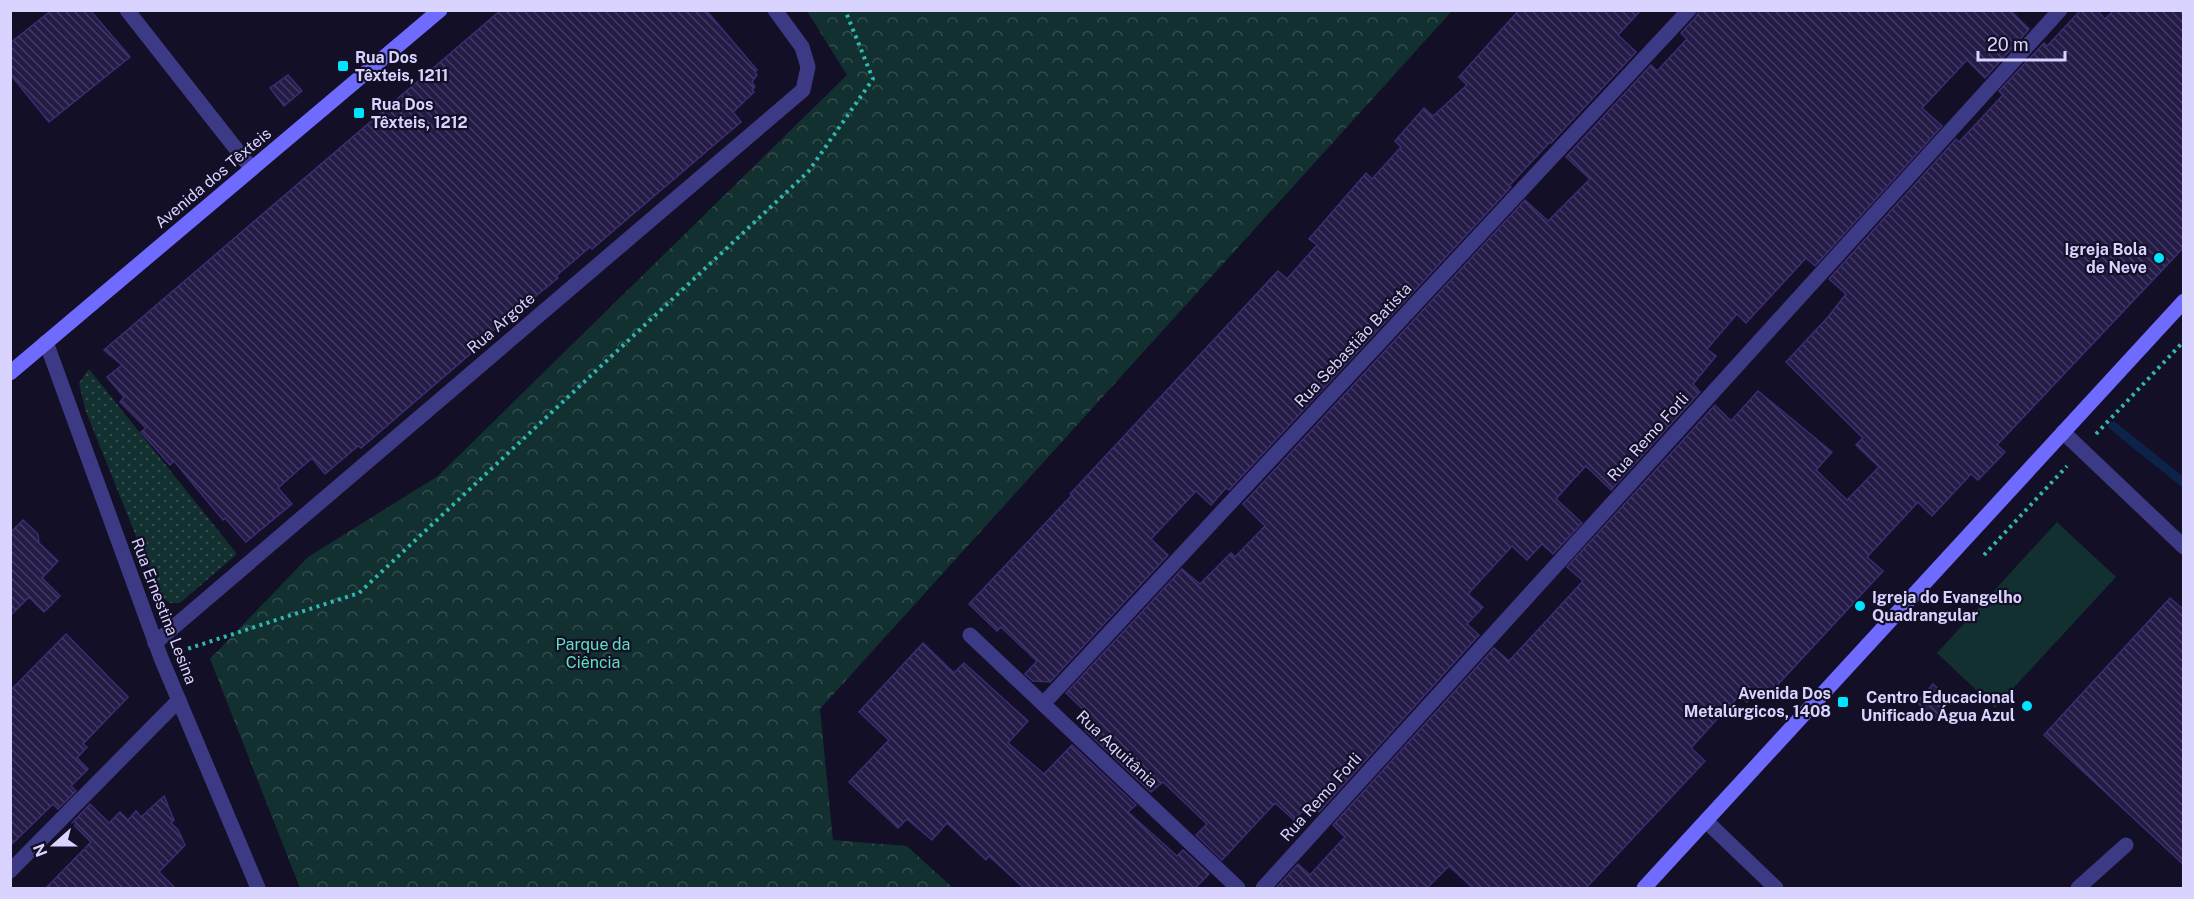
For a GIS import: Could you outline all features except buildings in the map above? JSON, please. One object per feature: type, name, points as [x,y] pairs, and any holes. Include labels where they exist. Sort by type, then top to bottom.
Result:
[{"type":"main road","name":"Avenida dos Têxteis","points":[[10,373],[440,10]]},
{"type":"main road","points":[[1644,888],[2184,301]]},
{"type":"street","points":[[127,10],[252,169]]},
{"type":"street","name":"Rua Argote","points":[[155,643],[802,90],[808,67],[802,47],[775,10]]},
{"type":"street","name":"Rua Sebastião Batista","points":[[1043,704],[1689,10]]},
{"type":"street","name":"Rua Remo Forli","points":[[1263,888],[2060,10]]},
{"type":"street","name":"Rua Ernestina Lesina","points":[[46,342],[155,643],[258,888]]},
{"type":"street","points":[[2063,432],[2184,547]]},
{"type":"street","name":"Rua Aquitânia","points":[[970,635],[1238,888]]},
{"type":"street","points":[[10,871],[179,700]]},
{"type":"street","points":[[1706,820],[1776,888]]},
{"type":"street","points":[[2078,888],[2126,845]]},
{"type":"path","points":[[161,658],[359,593],[800,180],[873,79],[845,10]]},
{"type":"green space","name":"Parque da Ciência","points":[[807,11],[1452,11],[820,709],[833,840],[907,846],[953,888],[300,888],[210,659],[308,557],[438,476],[847,75]]},
{"type":"green space","points":[[89,369],[237,554],[180,603],[170,603],[162,597],[156,586],[85,409],[79,383]]},
{"type":"green space","points":[[2057,522],[2116,577],[1995,708],[1937,653]]},
{"type":"waterway","points":[[2113,426],[2184,483]]},
{"type":"place","name":"Rua Dos Têxteis, 1211","points":[[343,66]]},
{"type":"place","name":"Rua Dos Têxteis, 1212","points":[[359,113]]},
{"type":"place","name":"Igreja Bola de Neve","points":[[2159,258]]},
{"type":"place","name":"Igreja do Evangelho Quadrangular","points":[[1860,606]]},
{"type":"place","name":"Avenida Dos Metalúrgicos, 1408","points":[[1843,702]]},
{"type":"place","name":"Centro Educacional Unificado Água Azul","points":[[2027,706]]}]
